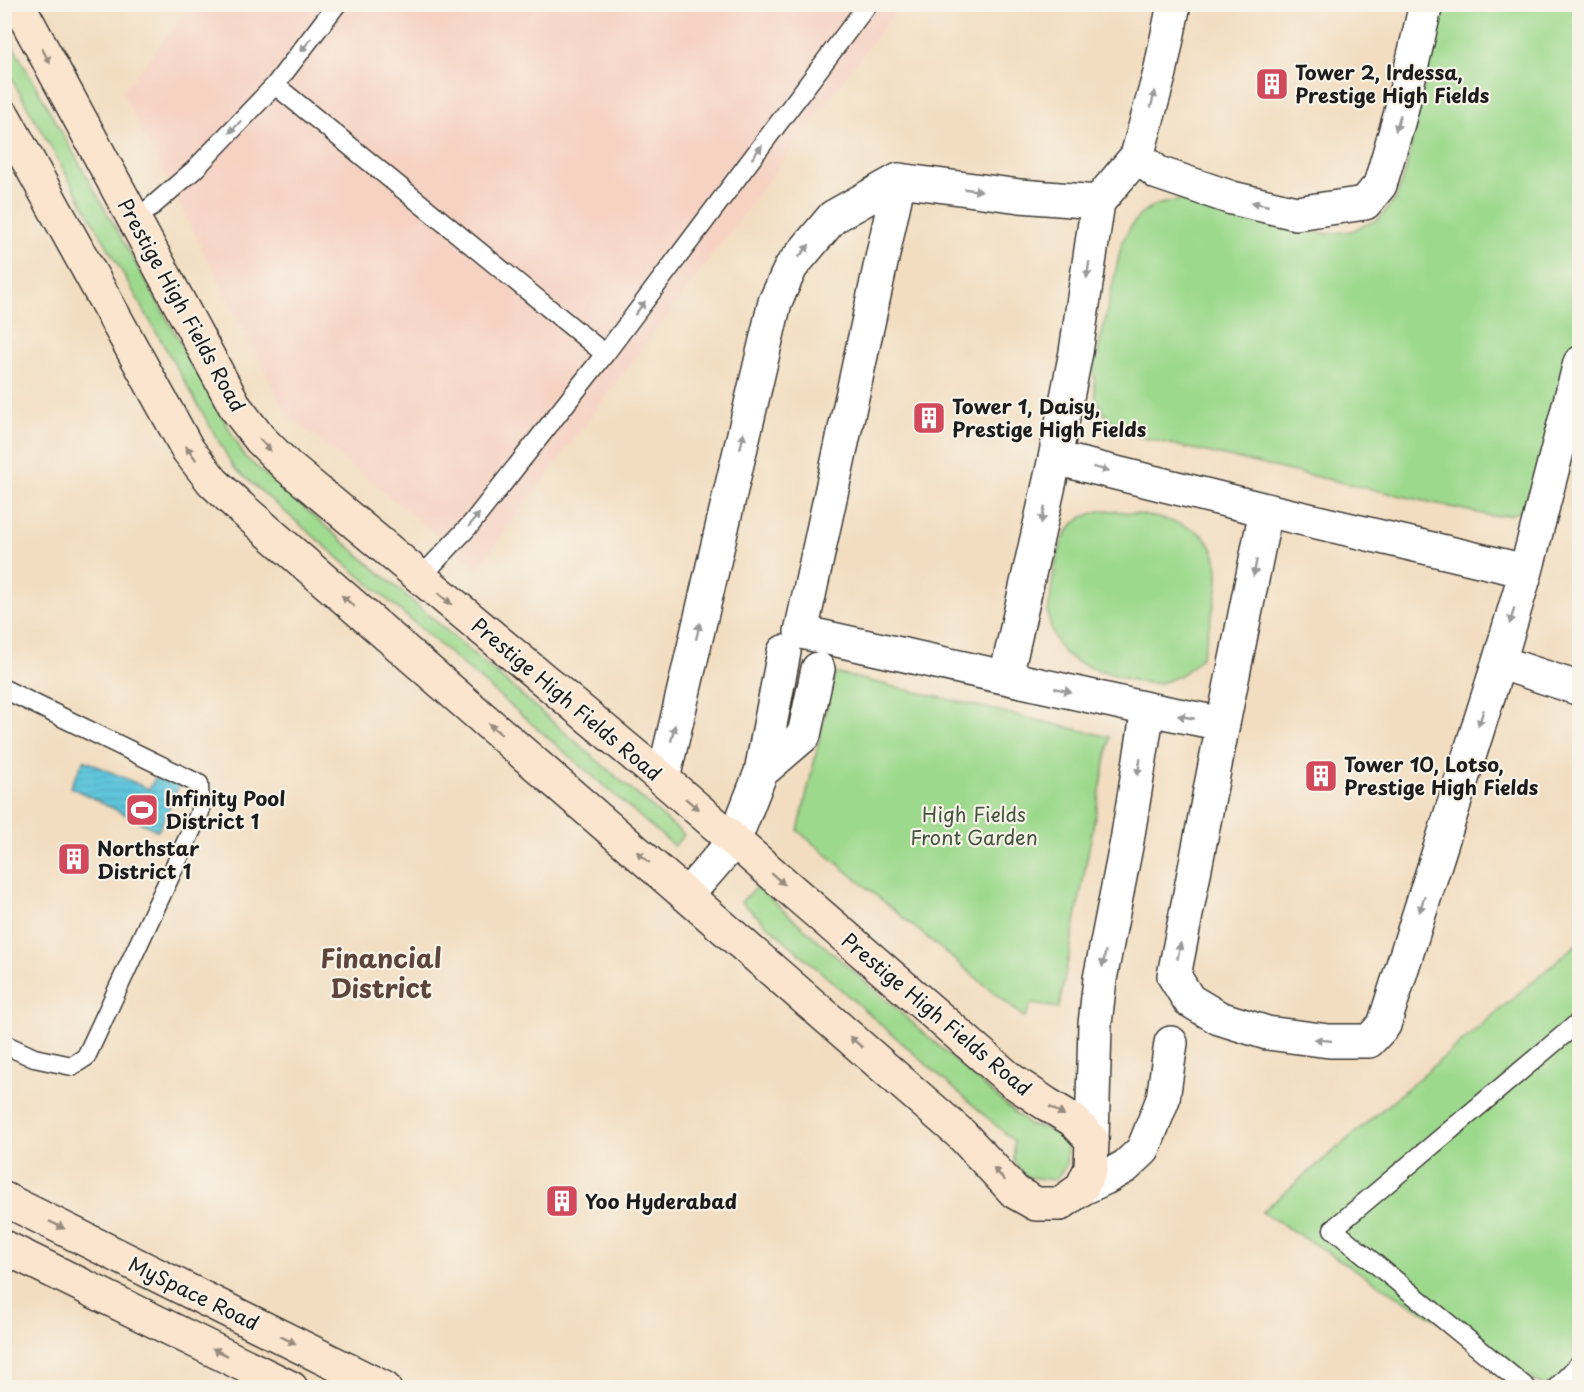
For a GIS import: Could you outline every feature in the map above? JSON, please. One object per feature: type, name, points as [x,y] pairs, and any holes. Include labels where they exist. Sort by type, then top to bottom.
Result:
[{"type":"street","name":"Prestige High Fields Road","points":[[18,4],[236,408],[260,439],[287,466],[663,779],[1011,1080],[1073,1120],[1092,1140]]},
{"type":"street","points":[[1006,677],[1056,458],[1076,352],[1098,202],[1137,156],[1160,73],[1174,4]]},
{"type":"street","points":[[1137,156],[1158,173],[1232,198],[1296,213],[1365,203],[1380,185],[1400,116],[1426,4]]},
{"type":"street","points":[[4,117],[188,450],[213,482],[249,516],[962,1135],[1015,1192],[1036,1204],[1060,1204],[1081,1189],[1126,1166],[1143,1150],[1163,1099],[1171,1042]]},
{"type":"street","points":[[663,779],[775,302],[791,267],[833,217],[899,180],[1020,196],[1098,202]]},
{"type":"street","points":[[899,180],[801,632],[1223,724]]},
{"type":"street","points":[[1266,510],[1174,976],[1189,1000],[1219,1018],[1267,1033],[1329,1041],[1369,1041],[1384,1025],[1499,662],[1526,571],[1580,363]]},
{"type":"street","points":[[1056,458],[1526,571]]},
{"type":"street","points":[[687,895],[734,841],[761,772],[784,652]]},
{"type":"street","points":[[1499,662],[1580,689]]},
{"type":"street","points":[[761,772],[804,735],[818,669]]},
{"type":"street","points":[[1081,1189],[1091,1168],[1095,1024],[1100,979],[1148,709]]},
{"type":"street","name":"MySpace Road","points":[[4,1200],[384,1388]]},
{"type":"street","points":[[4,1247],[291,1388]]},
{"type":"lane","points":[[135,221],[194,170],[275,85],[337,4]]},
{"type":"lane","points":[[420,578],[471,524],[605,354],[868,4]]},
{"type":"lane","points":[[275,85],[605,354]]},
{"type":"lane","points":[[4,689],[199,784],[200,812],[86,1057],[72,1066],[34,1058],[4,1044]]},
{"type":"lane","points":[[1527,1388],[1333,1229],[1580,1021]]},
{"type":"lane","points":[[1556,1388],[1580,1363]]},
{"type":"shaded area","points":[[192,5],[900,5],[478,568],[287,415],[122,92]]},
{"type":"green space","points":[[1441,5],[1579,5],[1579,341],[1543,490],[1525,509],[1509,515],[1491,516],[1144,438],[1120,430],[1103,412],[1095,395],[1094,370],[1122,242],[1133,223],[1152,207],[1181,200],[1327,234],[1352,231],[1379,219],[1396,199],[1406,170]]},
{"type":"green space","points":[[4,30],[245,457],[684,835],[674,846],[234,468],[5,67]]},
{"type":"green space","points":[[1102,510],[1157,518],[1186,526],[1206,539],[1217,560],[1218,583],[1204,651],[1194,665],[1164,682],[1141,682],[1080,663],[1071,658],[1058,645],[1050,625],[1048,613],[1053,576],[1065,537],[1080,519]]},
{"type":"green space","name":"High Fields Front Garden","points":[[835,673],[1110,737],[1059,1008],[1031,1004],[1025,1018],[798,831]]},
{"type":"green space","points":[[757,887],[1029,1125],[1052,1130],[1067,1144],[1066,1166],[1055,1180],[1026,1177],[1014,1161],[1014,1141],[741,902]]},
{"type":"green space","points":[[1579,942],[1579,1387],[1545,1387],[1262,1212]]},
{"type":"water","name":"Infinity Pool District 1","points":[[84,760],[149,789],[160,769],[181,782],[158,831],[70,787]]},
{"type":"place","name":"Tower 2, Irdessa, Prestige High Fields","points":[[1272,84]]},
{"type":"place","name":"Tower 1, Daisy, Prestige High Fields","points":[[929,418]]},
{"type":"place","name":"Tower 10, Lotso, Prestige High Fields","points":[[1321,776]]},
{"type":"place","name":"Infinity Pool District 1","points":[[142,810]]},
{"type":"place","name":"Northstar District 1","points":[[74,859]]},
{"type":"place","name":"Yoo Hyderabad","points":[[562,1201]]},
{"type":"district","name":"Financial District","points":[[381,972]]}]
